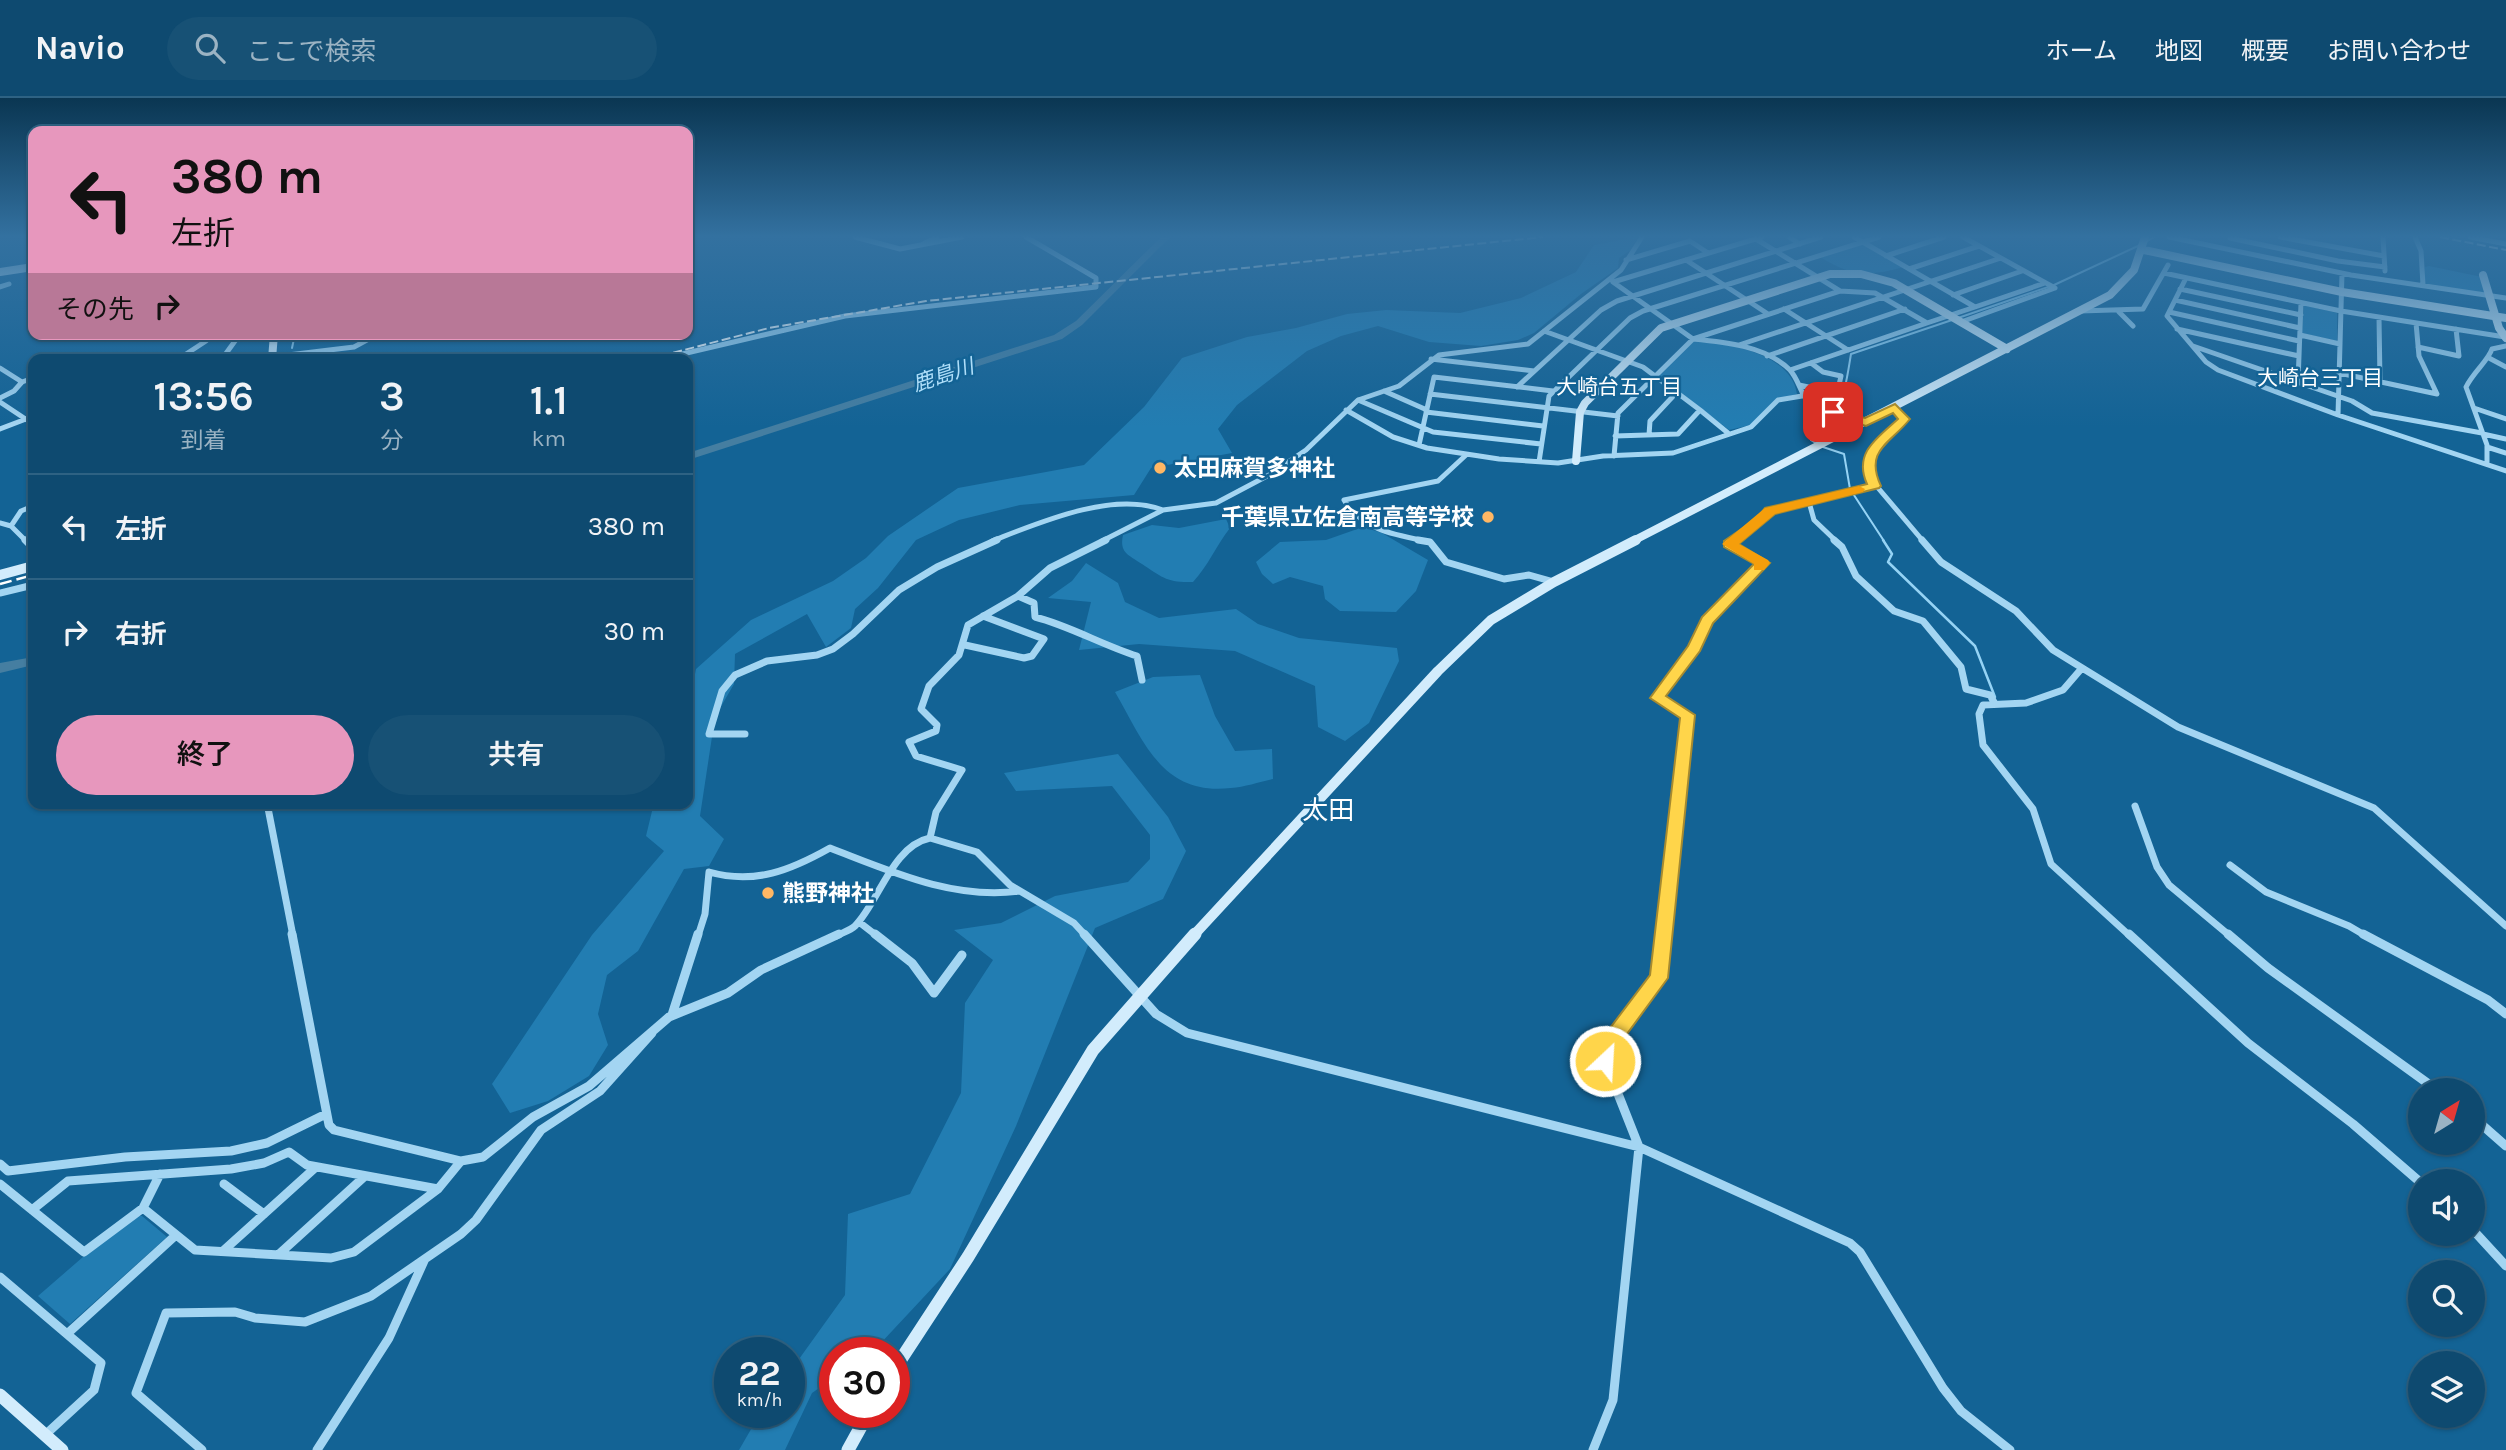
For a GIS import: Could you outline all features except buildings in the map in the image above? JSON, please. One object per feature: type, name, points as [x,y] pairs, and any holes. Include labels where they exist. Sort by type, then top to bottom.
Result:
[{"type":"street","points":[[682,354],[805,324],[884,310],[975,300]]},
{"type":"street","points":[[930,838],[936,812],[962,770],[916,756],[909,743],[936,731],[937,725],[921,709],[929,684],[955,663],[965,645],[968,625],[1018,596],[1050,568],[1163,510],[1216,503],[1259,480],[1307,450],[1358,400],[1399,386],[1431,359],[1454,351],[1528,344],[1583,300]]},
{"type":"street","points":[[1517,387],[1601,310],[1621,300]]},
{"type":"street","points":[[1638,300],[1693,339],[1738,345],[1766,356],[1790,370],[1802,396],[1809,402],[1866,422]]},
{"type":"street","points":[[1539,462],[1546,408],[1553,391],[1630,318],[1679,300]]},
{"type":"street","points":[[1746,300],[1768,314]]},
{"type":"street","points":[[1576,461],[1580,412],[1588,398],[1657,331],[1671,323],[1746,300]]},
{"type":"street","points":[[1614,456],[1618,416],[1655,374],[1693,339],[1812,300]]},
{"type":"street","points":[[1738,345],[1875,300]]},
{"type":"street","points":[[1889,300],[1927,323]]},
{"type":"street","points":[[1925,300],[2007,349]]},
{"type":"street","points":[[1962,300],[1975,307]]},
{"type":"street","points":[[1790,370],[1995,300]]},
{"type":"street","points":[[1961,322],[2023,300]]},
{"type":"street","points":[[910,1346],[968,1257],[1093,1050],[1139,995],[1460,648],[1491,621],[1554,582],[2100,300]]},
{"type":"street","points":[[2079,311],[2119,312],[2143,309],[2148,300]]},
{"type":"street","points":[[2175,300],[2167,316],[2206,362],[2231,377],[2506,471]]},
{"type":"street","points":[[2175,300],[2300,328]]},
{"type":"street","points":[[2232,300],[2301,315]]},
{"type":"street","points":[[2288,300],[2341,312],[2505,337]]},
{"type":"street","points":[[2338,415],[2342,300]]},
{"type":"street","points":[[2394,300],[2506,318]]},
{"type":"street","points":[[2490,300],[2505,337]]},
{"type":"street","points":[[2298,382],[2301,303]]},
{"type":"street","points":[[1784,309],[1848,351]]},
{"type":"street","points":[[1766,356],[1905,309]]},
{"type":"street","points":[[2119,312],[2133,326]]},
{"type":"street","points":[[2169,312],[2340,344]]},
{"type":"street","points":[[2379,317],[2380,382]]},
{"type":"street","points":[[2339,373],[2437,394],[2434,382],[2419,356],[2416,323]]},
{"type":"street","points":[[2177,328],[2299,356]]},
{"type":"street","points":[[2418,347],[2459,356],[2456,329]]},
{"type":"street","points":[[1544,331],[1627,360],[1655,374],[1728,433]]},
{"type":"street","points":[[186,354],[206,341],[201,340]]},
{"type":"street","points":[[297,354],[354,347],[367,340]]},
{"type":"street","points":[[2192,345],[2339,396],[2372,413],[2506,439]]},
{"type":"street","points":[[2487,464],[2487,447],[2466,387],[2475,368],[2489,358],[2492,349],[2506,346]]},
{"type":"street","points":[[2489,358],[2506,367]]},
{"type":"street","points":[[1431,359],[1534,371]]},
{"type":"street","points":[[1811,363],[1823,372],[1841,376],[1833,412]]},
{"type":"street","points":[[0,368],[22,382]]},
{"type":"street","points":[[1419,445],[1434,377],[1553,391]]},
{"type":"street","points":[[26,419],[0,400],[28,380]]},
{"type":"street","points":[[1798,385],[1837,393]]},
{"type":"street","points":[[1384,391],[1426,411],[1544,426]]},
{"type":"street","points":[[1649,435],[1650,421],[1677,392]]},
{"type":"street","points":[[1430,394],[1618,416]]},
{"type":"street","points":[[1347,410],[1393,437],[1419,445],[1466,455],[1539,462],[1576,461],[1614,456],[1662,455],[1694,446],[1751,427],[1778,400],[1802,396]]},
{"type":"street","points":[[1358,400],[1423,428],[1541,444]]},
{"type":"street","points":[[1895,407],[1904,419],[1876,445],[1869,456],[1867,470],[1874,486],[1941,562],[2016,611],[2053,650],[2178,727],[2374,808],[2506,926]]},
{"type":"street","points":[[2474,408],[2506,419]]},
{"type":"street","points":[[1678,434],[1700,410]]},
{"type":"street","points":[[0,429],[26,419]]},
{"type":"street","points":[[1615,436],[1678,434],[1694,446]]},
{"type":"street","points":[[2487,447],[2506,453]]},
{"type":"street","points":[[1466,455],[1438,481],[1348,497],[1344,500],[1368,526],[1390,534],[1430,542],[1446,562],[1504,579],[1529,575],[1554,582]]},
{"type":"street","points":[[1593,1450],[1613,1400],[1639,1147],[1605,1061],[1605,1053],[1659,978],[1688,715],[1657,698],[1695,647],[1707,621],[1763,563],[1729,544],[1761,522],[1770,511],[1874,486]]},
{"type":"street","points":[[745,734],[709,734],[716,707],[730,678],[751,667],[786,657],[821,654],[850,638],[876,608],[950,557],[1022,529],[1098,506],[1126,502],[1163,510]]},
{"type":"street","points":[[1809,502],[1814,520],[1842,547],[1849,566],[1874,595],[1894,611],[1923,621],[1961,667],[1966,689],[1990,695],[1995,704]]},
{"type":"street","points":[[11,526],[21,511],[28,508]]},
{"type":"street","points":[[0,523],[11,526],[28,543]]},
{"type":"street","points":[[0,575],[28,567]]},
{"type":"street","points":[[0,593],[28,586]]},
{"type":"street","points":[[1018,596],[1034,603],[1035,617],[1055,622],[1105,646],[1137,656],[1142,680]]},
{"type":"street","points":[[965,645],[1024,658],[1032,656],[1044,639],[1041,635],[983,616]]},
{"type":"street","points":[[2082,668],[2063,690],[2026,703],[1983,705],[1979,714],[1983,745],[2033,809],[2051,864],[2248,1043],[2353,1124],[2408,1172]]},
{"type":"street","points":[[2136,806],[2157,867],[2169,884],[2268,968],[2420,1078]]},
{"type":"street","points":[[268,809],[326,1114],[334,1130],[461,1161],[483,1157],[501,1146],[533,1116],[589,1086],[653,1029],[673,1016],[728,993],[761,970],[846,933],[859,922],[888,873],[921,840],[930,838],[978,852],[1020,891],[1074,923],[1156,1014],[1174,1027],[1202,1038],[1639,1147],[1850,1244],[1860,1252],[1961,1411],[2010,1450]]},
{"type":"street","points":[[673,1016],[705,915],[709,872],[729,877],[783,872],[803,865],[831,848],[852,854],[888,873],[920,883],[998,894],[1020,891]]},
{"type":"street","points":[[2230,865],[2266,892],[2349,926],[2393,953],[2488,1000],[2506,1014]]},
{"type":"street","points":[[859,922],[912,963],[934,993],[962,955]]},
{"type":"street","points":[[202,1450],[136,1394],[166,1312],[235,1312],[255,1318],[305,1322],[371,1296],[425,1260],[476,1220],[541,1130],[600,1091],[649,1040],[653,1029]]},
{"type":"street","points":[[0,1164],[8,1171],[125,1157],[231,1150],[267,1143],[326,1114]]},
{"type":"street","points":[[2485,1128],[2506,1146]]},
{"type":"street","points":[[32,1210],[68,1181],[231,1170],[264,1163],[289,1152],[307,1165],[438,1189]]},
{"type":"street","points":[[143,1208],[195,1250],[331,1258],[354,1252],[438,1189],[461,1161]]},
{"type":"street","points":[[223,1251],[316,1167]]},
{"type":"street","points":[[0,1184],[84,1252],[143,1208],[160,1174]]},
{"type":"street","points":[[278,1255],[364,1177]]},
{"type":"street","points":[[224,1184],[264,1214]]},
{"type":"street","points":[[66,1334],[176,1235]]},
{"type":"street","points":[[2485,1243],[2506,1266]]},
{"type":"street","points":[[317,1450],[389,1338],[425,1260]]},
{"type":"street","points":[[0,1277],[101,1363],[94,1390],[45,1435]]},
{"type":"street","points":[[0,1395],[62,1450]]},
{"type":"street","points":[[848,1450],[860,1428]]},
{"type":"shaded area","points":[[1512,300],[1574,300],[1534,333],[1518,340],[1481,346],[1429,342],[1378,326],[1341,336],[1307,351],[1237,405],[1218,429],[1232,453],[1151,468],[1134,495],[1020,505],[959,520],[916,540],[878,588],[855,609],[851,628],[826,647],[807,614],[735,654],[734,684],[715,717],[700,816],[724,839],[709,866],[684,869],[638,951],[607,975],[598,1014],[608,1045],[589,1076],[548,1101],[510,1113],[492,1084],[592,935],[664,851],[646,836],[653,809],[693,809],[693,684],[696,669],[751,620],[833,581],[866,558],[888,536],[958,488],[1084,465],[1144,407],[1182,358],[1247,337],[1296,328],[1347,314],[1386,310],[1460,313]]},
{"type":"shaded area","points":[[2304,305],[2337,313],[2337,341],[2302,333]]},
{"type":"shaded area","points":[[1697,340],[1742,348],[1772,360],[1784,369],[1797,394],[1785,397],[1751,425],[1729,430],[1659,376],[1691,342]]},
{"type":"shaded area","points":[[1226,519],[1230,528],[1193,582],[1160,576],[1129,556],[1122,546],[1123,535],[1152,525],[1179,528]]},
{"type":"shaded area","points":[[1363,527],[1382,533],[1428,560],[1416,591],[1396,612],[1340,611],[1325,599],[1323,586],[1290,577],[1273,584],[1262,574],[1256,562],[1280,542],[1326,540]]},
{"type":"shaded area","points":[[1086,563],[1118,583],[1125,602],[1159,618],[1236,609],[1258,624],[1299,638],[1397,648],[1399,661],[1369,723],[1345,741],[1318,727],[1315,686],[1235,651],[1139,644],[1079,650],[1091,602],[1048,598],[1072,581]]},
{"type":"shaded area","points":[[1200,675],[1215,716],[1235,751],[1272,749],[1273,779],[1231,788],[1207,788],[1188,783],[1158,762],[1115,692],[1153,677]]},
{"type":"shaded area","points":[[1118,754],[1168,817],[1186,851],[1163,899],[1095,928],[1016,1126],[950,1269],[886,1337],[819,1337],[819,1388],[812,1393],[805,1408],[805,1351],[845,1295],[848,1214],[910,1194],[961,1093],[965,1003],[993,960],[954,930],[1001,923],[1055,896],[1128,882],[1150,859],[1150,835],[1112,786],[1016,791],[1004,773]]},
{"type":"shaded area","points":[[137,1216],[142,1216],[167,1237],[70,1324],[38,1296],[106,1237]]},
{"type":"shaded area","points":[[752,1428],[795,1428],[785,1450],[739,1450]]},
{"type":"waterway","name":"鹿島川","points":[[693,455],[1058,337],[1079,323],[1102,300]]},
{"type":"waterway","points":[[1958,318],[2010,300]]},
{"type":"waterway","points":[[1817,444],[1811,440],[1830,423],[1841,403],[1851,354],[1952,320]]},
{"type":"waterway","points":[[292,348],[294,340]]},
{"type":"waterway","points":[[1823,447],[1844,454],[1850,489],[1884,541]]},
{"type":"waterway","points":[[1883,540],[1892,554],[1888,562],[1975,646],[1995,697]]},
{"type":"waterway","name":"鹿島川","points":[[0,668],[28,662]]},
{"type":"railway","points":[[668,354],[769,328],[935,300]]},
{"type":"railway","points":[[0,584],[28,576]]},
{"type":"slow traffic","points":[[1759,567],[1763,563],[1729,544],[1761,522],[1770,511],[1859,489]]},
{"type":"place","name":"太田麻賀多神社","points":[[1160,468]]},
{"type":"place","name":"千葉県立佐倉南高等学校","points":[[1488,517]]},
{"type":"place","name":"熊野神社","points":[[768,893]]},
{"type":"district","name":"大崎台三丁目","points":[[2320,378]]},
{"type":"district","name":"大崎台五丁目","points":[[1619,387]]},
{"type":"district","name":"太田","points":[[1328,810]]},
{"type":"route","points":[[1605,1061],[1608,1046],[1659,978],[1688,715],[1657,698],[1695,647],[1707,621],[1763,563],[1729,544],[1761,522],[1770,511],[1874,486],[1867,470],[1871,450],[1904,419],[1904,415],[1895,407],[1866,422],[1833,412]]}]
